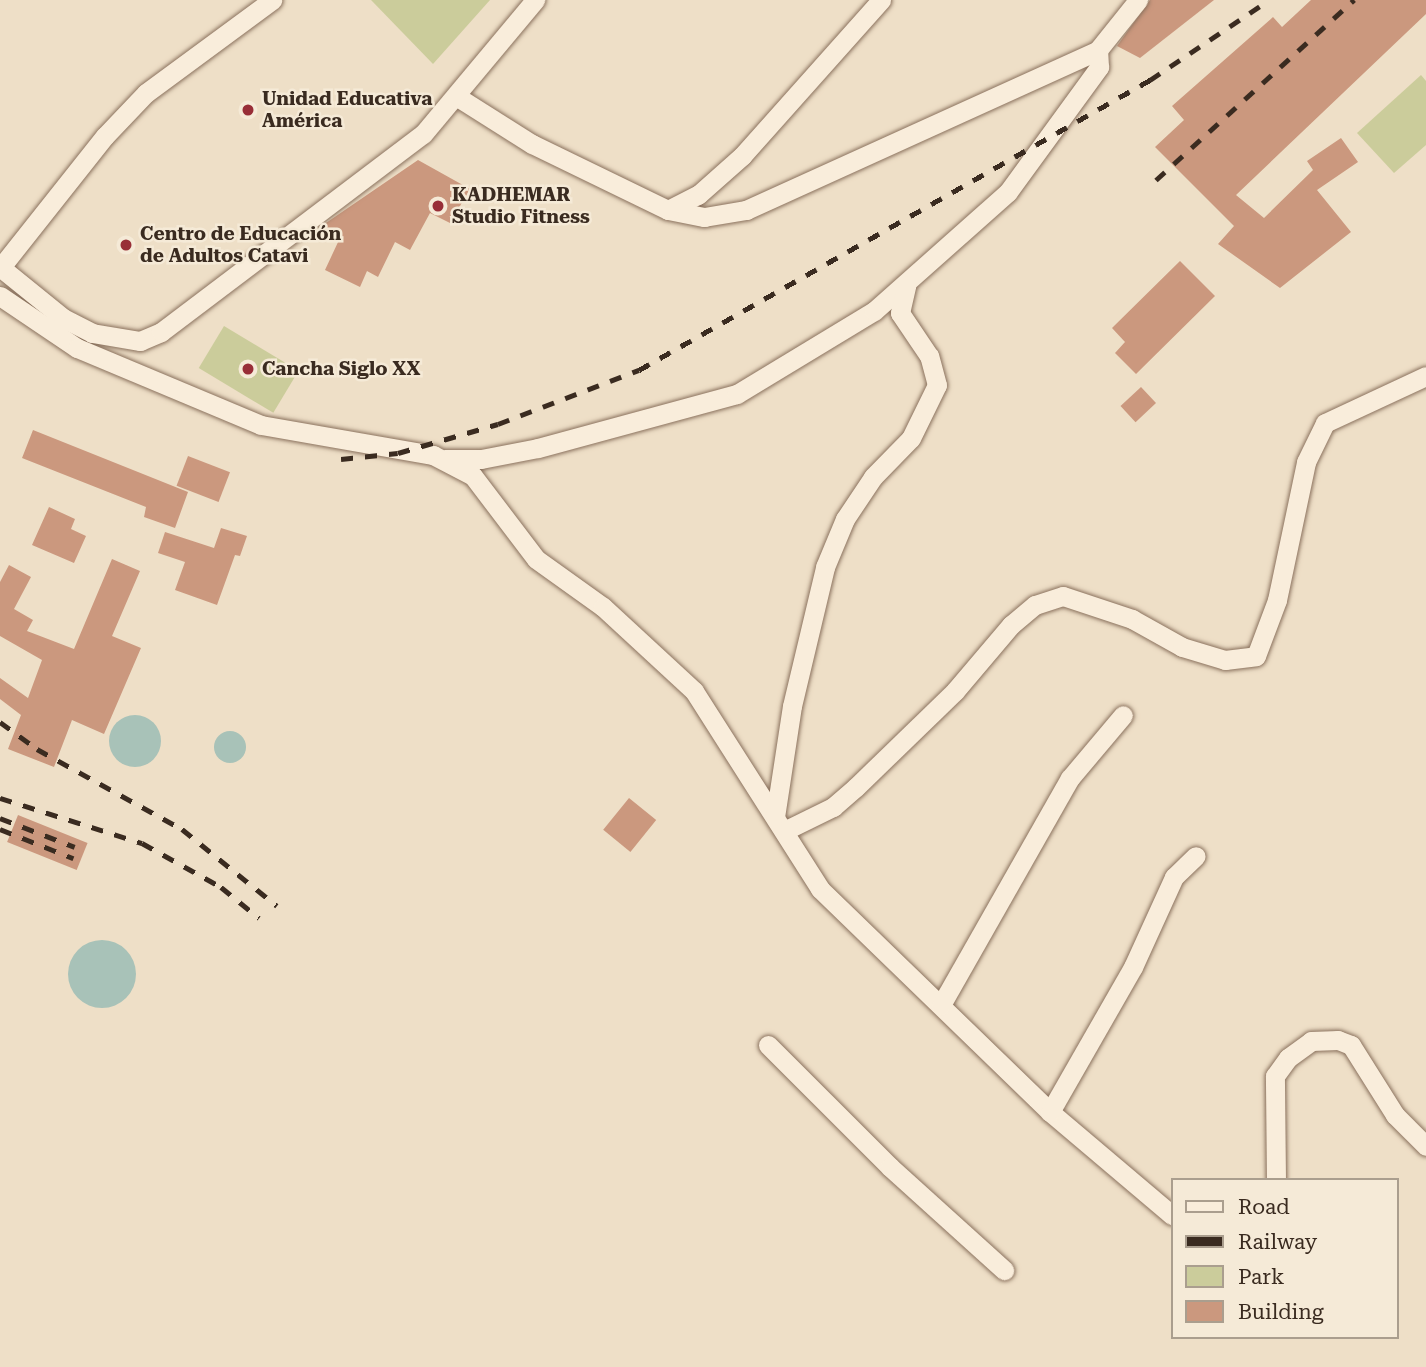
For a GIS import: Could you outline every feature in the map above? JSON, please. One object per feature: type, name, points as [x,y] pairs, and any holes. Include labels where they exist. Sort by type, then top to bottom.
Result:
[{"type":"street","points":[[272,0],[146,93],[105,136],[0,267],[63,318],[92,333],[140,341],[161,332],[423,134],[536,0]]},
{"type":"street","points":[[668,210],[698,195],[742,156],[881,0]]},
{"type":"street","points":[[456,96],[532,144],[668,210],[704,217],[746,210],[1098,50],[1138,0]]},
{"type":"street","points":[[0,296],[77,348],[261,425],[440,459],[481,459],[538,448],[737,394],[874,311],[906,286],[1008,192],[1099,67],[1098,50]]},
{"type":"street","points":[[780,824],[792,706],[825,567],[845,519],[873,477],[911,438],[937,386],[929,356],[900,313],[906,286]]},
{"type":"street","points":[[780,824],[834,807],[956,691],[1011,625],[1035,606],[1063,596],[1132,619],[1182,647],[1224,660],[1256,656],[1277,600],[1306,462],[1325,423],[1426,376]]},
{"type":"street","points":[[440,459],[472,476],[536,559],[603,607],[694,691],[820,889],[1050,1112],[1170,1213]]},
{"type":"street","points":[[941,1005],[1070,778],[1122,715]]},
{"type":"street","points":[[1050,1112],[1133,967],[1174,877],[1196,856]]},
{"type":"street","points":[[1276,1178],[1275,1076],[1288,1058],[1311,1041],[1338,1040],[1351,1045],[1395,1115],[1426,1146]]},
{"type":"street","points":[[768,1045],[890,1167],[1004,1270]]},
{"type":"green space","points":[[371,0],[490,0],[433,64]]},
{"type":"green space","points":[[1421,75],[1426,81],[1426,145],[1394,173],[1357,133]]},
{"type":"green space","name":"Cancha Siglo XX","points":[[224,326],[299,371],[273,413],[199,368]]},
{"type":"shaded area","points":[[135,715],[145,717],[153,723],[159,731],[159,751],[153,759],[145,765],[135,767],[125,765],[117,759],[111,751],[109,741],[111,731],[117,723],[125,717]]},
{"type":"shaded area","points":[[230,731],[241,736],[246,747],[241,758],[230,763],[219,758],[214,747],[219,736]]},
{"type":"shaded area","points":[[102,940],[115,943],[126,950],[133,961],[136,974],[133,987],[126,998],[115,1005],[102,1008],[89,1005],[78,998],[71,987],[68,974],[71,961],[78,950],[89,943]]},
{"type":"building","points":[[1150,0],[1214,0],[1140,58],[1117,46]]},
{"type":"building","points":[[1311,0],[1426,0],[1426,14],[1236,195],[1264,218],[1313,170],[1307,161],[1341,138],[1358,162],[1317,190],[1351,232],[1280,288],[1218,244],[1234,226],[1155,147],[1184,120],[1172,106],[1273,17],[1282,27]]},
{"type":"building","points":[[418,160],[470,189],[450,223],[430,213],[410,250],[395,242],[378,277],[367,271],[360,287],[325,270],[339,240],[323,225]]},
{"type":"building","points":[[1180,261],[1215,296],[1136,374],[1115,353],[1125,342],[1112,328]]},
{"type":"building","points":[[1141,387],[1156,403],[1136,422],[1121,406]]},
{"type":"building","points":[[33,430],[188,492],[175,528],[144,517],[146,507],[22,458]]},
{"type":"building","points":[[188,456],[230,472],[219,502],[177,486]]},
{"type":"building","points":[[49,507],[75,519],[71,529],[86,536],[74,563],[32,545]]},
{"type":"building","points":[[221,528],[247,536],[240,556],[235,555],[217,605],[175,590],[185,562],[158,553],[165,532],[214,548]]},
{"type":"building","points":[[112,559],[140,571],[112,636],[141,648],[104,734],[72,720],[54,767],[8,749],[21,715],[0,699],[0,678],[28,698],[42,660],[0,636],[0,582],[9,565],[31,577],[14,609],[33,620],[27,631],[74,649]]},
{"type":"building","points":[[629,798],[656,820],[630,852],[603,830]]},
{"type":"building","points":[[18,815],[88,843],[77,870],[7,842]]},
{"type":"railway","points":[[341,459],[398,453],[498,424],[639,370],[1150,80],[1269,0]]},
{"type":"railway","points":[[1156,180],[1354,0]]},
{"type":"railway","points":[[0,722],[37,749],[182,829],[277,906]]},
{"type":"railway","points":[[0,798],[142,843],[221,887],[259,918]]},
{"type":"railway","points":[[0,818],[75,847]]},
{"type":"railway","points":[[0,829],[73,858]]},
{"type":"place","name":"Unidad Educativa América","points":[[248,110]]},
{"type":"place","name":"KADHEMAR Studio Fitness","points":[[438,206]]},
{"type":"place","name":"Centro de Educación de Adultos Catavi","points":[[126,245]]},
{"type":"place","name":"Cancha Siglo XX","points":[[248,369]]}]
